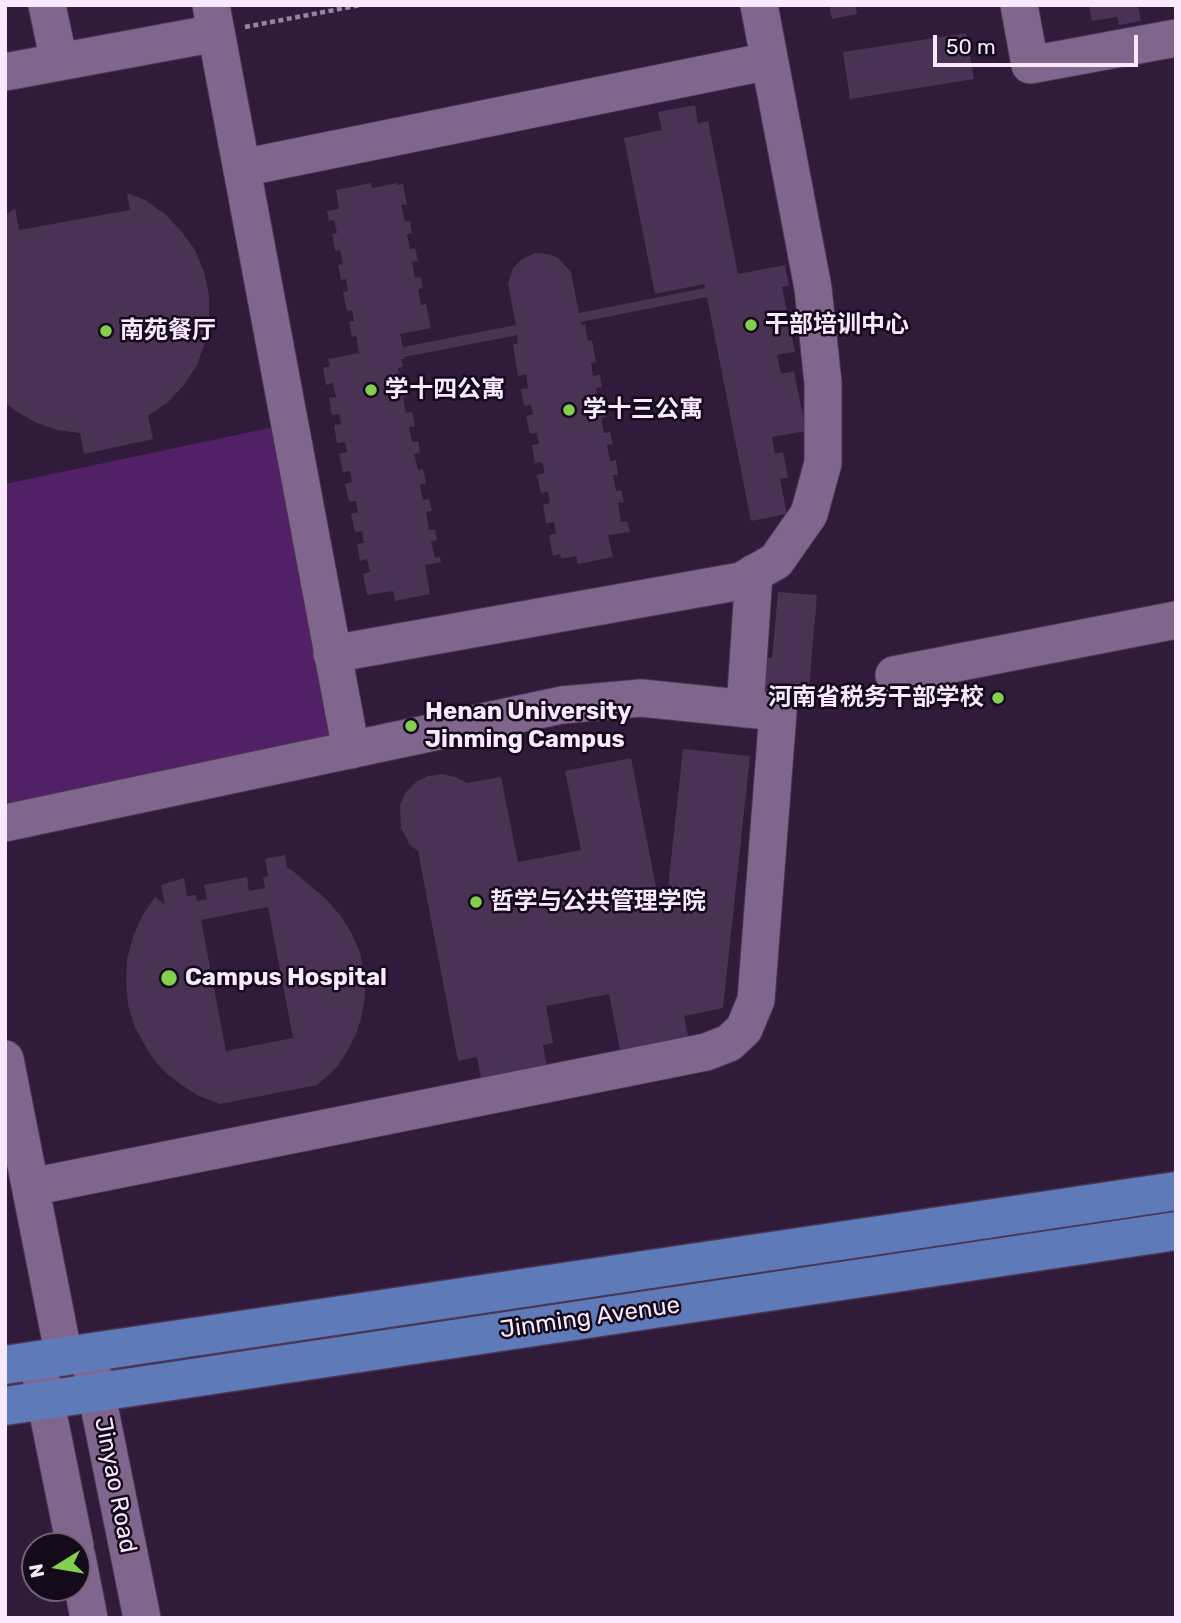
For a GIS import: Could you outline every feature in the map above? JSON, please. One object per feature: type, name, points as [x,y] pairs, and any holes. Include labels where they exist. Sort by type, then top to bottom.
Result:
[{"type":"main road","name":"Jinming Avenue","points":[[49,1359],[1176,1191]]},
{"type":"main road","name":"Jinming Avenue","points":[[5,1406],[1176,1231]]},
{"type":"street","points":[[47,5],[59,62]]},
{"type":"street","points":[[332,654],[741,581],[776,561],[808,514],[823,463],[823,383],[813,288],[759,5]]},
{"type":"street","points":[[1019,5],[1030,65],[1176,38]]},
{"type":"street","points":[[5,72],[59,62],[214,19],[351,750]]},
{"type":"street","points":[[242,168],[769,61]]},
{"type":"street","points":[[745,709],[754,573]]},
{"type":"street","points":[[894,675],[1176,620]]},
{"type":"street","points":[[5,823],[562,705],[640,698],[778,712],[756,1000],[744,1029],[729,1043],[706,1052],[31,1187]]},
{"type":"street","points":[[5,1059],[31,1187],[49,1359]]},
{"type":"street","name":"Jinyao Road","points":[[49,1359],[96,1392],[142,1618]]},
{"type":"street","name":"Jinyao Road","points":[[49,1359],[46,1400],[72,1532]]},
{"type":"path","points":[[214,19],[361,5]]},
{"type":"shaded area","points":[[274,427],[332,723],[328,736],[318,743],[5,803],[5,484]]},
{"type":"building","points":[[829,5],[855,5],[857,14],[832,19]]},
{"type":"building","points":[[1089,5],[1138,5],[1141,21],[1119,25],[1117,17],[1092,21]]},
{"type":"building","points":[[966,33],[974,79],[850,99],[843,52]]},
{"type":"building","points":[[695,105],[698,123],[708,121],[738,274],[785,265],[789,286],[782,287],[795,352],[777,355],[781,374],[794,371],[806,431],[772,437],[775,454],[783,452],[788,478],[780,479],[787,514],[751,521],[707,297],[581,322],[581,325],[585,324],[588,341],[592,340],[596,362],[591,363],[593,376],[600,375],[602,387],[596,388],[599,404],[605,403],[607,417],[601,418],[604,433],[610,432],[613,444],[607,445],[610,461],[616,460],[618,475],[613,475],[616,491],[621,490],[624,502],[618,503],[621,522],[627,521],[630,532],[608,535],[613,557],[578,564],[576,556],[561,559],[560,554],[553,556],[549,535],[556,534],[554,522],[546,523],[543,505],[550,503],[548,492],[541,493],[537,475],[545,473],[542,462],[535,463],[532,445],[539,444],[537,433],[530,434],[526,416],[533,414],[531,405],[524,406],[521,389],[528,388],[526,374],[518,376],[513,344],[517,344],[518,335],[401,359],[403,367],[398,368],[401,385],[407,384],[409,396],[403,397],[406,413],[412,412],[415,426],[409,427],[412,442],[418,441],[420,453],[414,454],[418,470],[423,469],[426,483],[420,485],[423,500],[429,499],[432,511],[426,512],[429,530],[435,529],[437,540],[431,542],[435,558],[440,557],[441,562],[425,565],[430,594],[395,601],[393,591],[367,595],[363,574],[370,572],[367,559],[360,561],[357,544],[364,543],[362,531],[355,532],[351,514],[358,512],[356,501],[349,502],[345,484],[352,482],[350,471],[343,472],[339,454],[347,452],[345,442],[337,443],[334,425],[341,424],[339,414],[332,415],[329,398],[336,397],[333,383],[326,385],[323,368],[330,366],[328,359],[359,353],[356,336],[352,337],[349,322],[354,321],[352,310],[347,311],[343,292],[348,291],[346,279],[341,280],[338,265],[343,264],[340,250],[335,251],[332,234],[337,233],[334,220],[329,221],[327,211],[339,209],[336,190],[371,183],[372,188],[403,184],[407,204],[401,205],[405,222],[410,221],[412,233],[407,234],[410,249],[415,248],[418,261],[412,262],[415,278],[421,277],[423,288],[418,289],[421,305],[426,304],[431,328],[400,334],[403,347],[516,325],[508,284],[513,268],[522,259],[535,253],[558,258],[571,272],[579,313],[705,288],[704,284],[655,294],[624,138],[662,130],[658,112]]},
{"type":"building","name":"南苑餐厅","points":[[127,193],[145,200],[165,214],[195,250],[209,295],[209,319],[205,343],[197,365],[184,385],[168,402],[148,416],[153,439],[84,454],[80,433],[57,430],[37,423],[5,403],[5,216],[15,208],[19,230],[130,210]]},
{"type":"building","points":[[778,592],[817,595],[808,701],[754,697],[757,656],[772,658]]},
{"type":"building","points":[[683,749],[750,756],[723,1008],[684,1016],[690,1046],[622,1060],[609,994],[546,1006],[553,1043],[543,1045],[547,1067],[481,1079],[477,1057],[458,1061],[418,851],[410,845],[401,828],[400,805],[406,792],[416,782],[428,776],[442,774],[467,783],[501,777],[518,862],[581,850],[565,771],[631,758],[660,908],[666,907]]},
{"type":"building","name":"Campus Hospital","points":[[285,855],[287,868],[327,900],[352,934],[360,953],[364,974],[362,1015],[347,1052],[336,1068],[317,1085],[220,1104],[183,1086],[154,1060],[135,1027],[128,1005],[127,959],[142,916],[155,897],[165,905],[161,885],[184,878],[187,896],[196,895],[197,901],[207,899],[204,885],[247,877],[249,891],[265,888],[263,878],[268,876],[265,859]],"holes":[[[268,907],[293,1038],[226,1051],[201,920]]]},
{"type":"place","name":"干部培训中心","points":[[751,325]]},
{"type":"place","name":"南苑餐厅","points":[[106,331]]},
{"type":"place","name":"学十四公寓","points":[[371,390]]},
{"type":"place","name":"学十三公寓","points":[[569,410]]},
{"type":"place","name":"河南省税务干部学校","points":[[998,698]]},
{"type":"place","name":"Henan University Jinming Campus","points":[[411,726]]},
{"type":"place","name":"哲学与公共管理学院","points":[[476,902]]},
{"type":"place","name":"Campus Hospital","points":[[169,978]]}]
